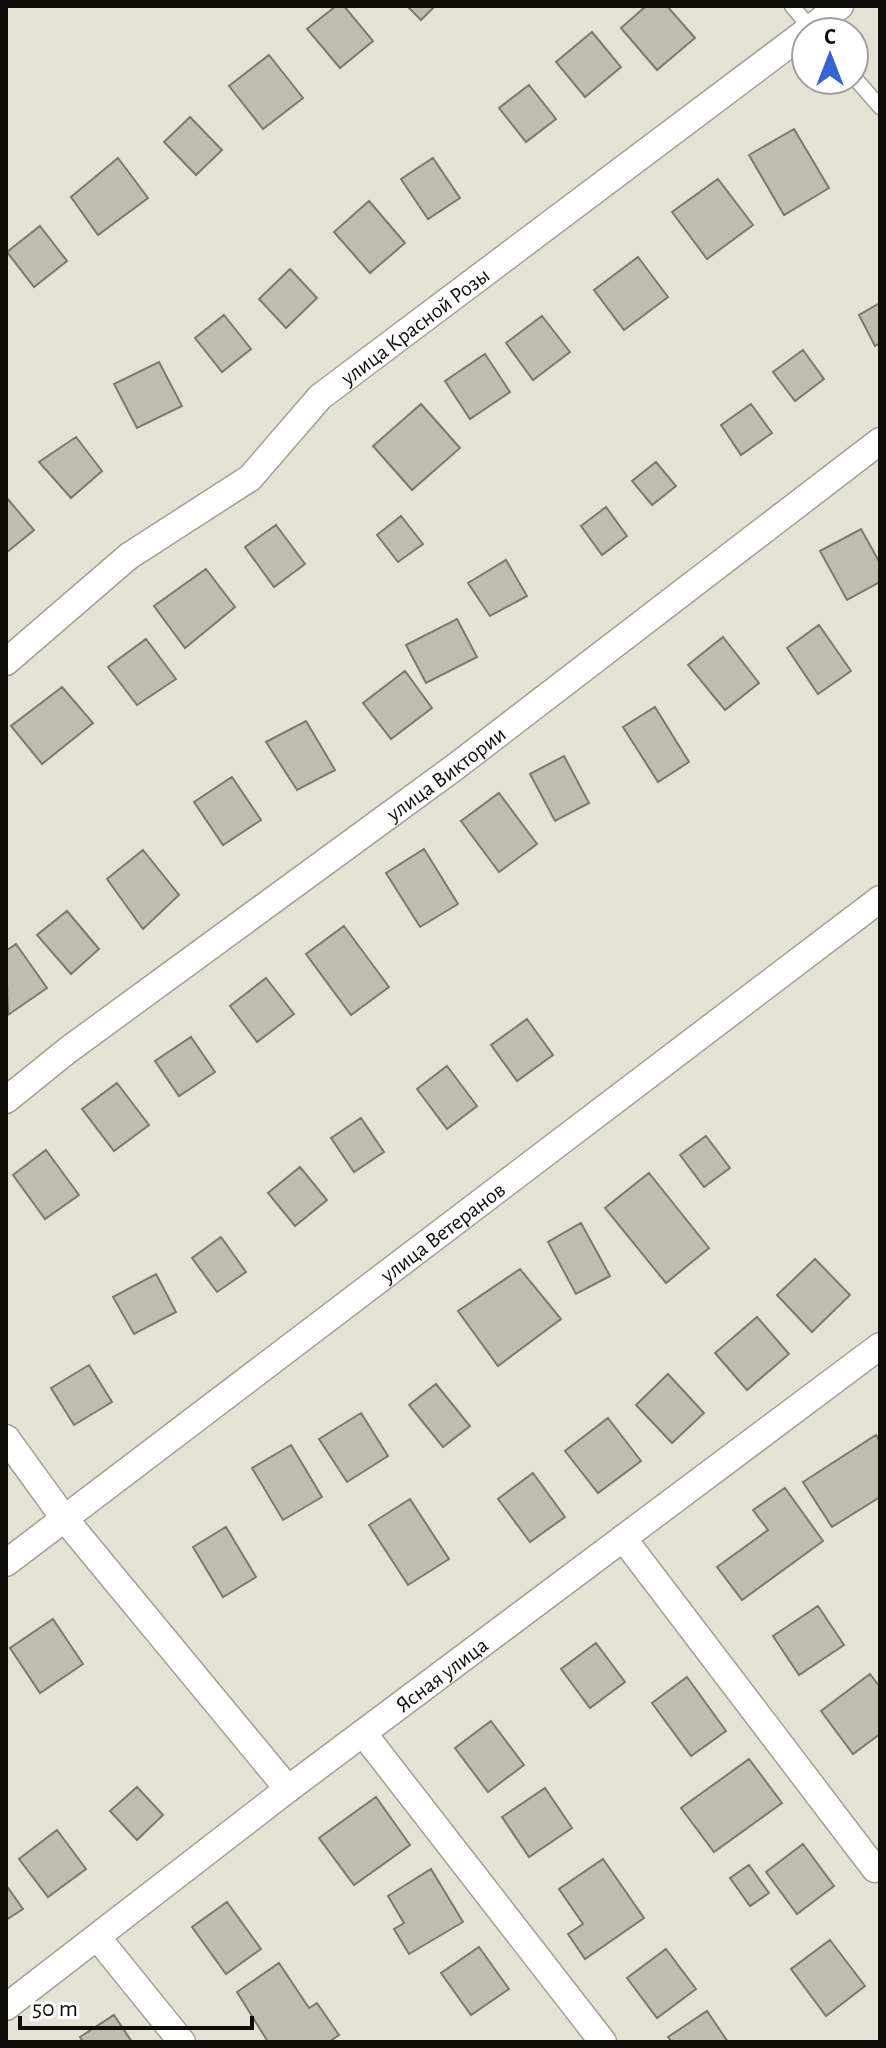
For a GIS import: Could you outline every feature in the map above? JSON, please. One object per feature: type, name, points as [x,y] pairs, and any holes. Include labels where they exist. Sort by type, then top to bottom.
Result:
[{"type":"street","name":"улица Красной Розы","points":[[6,662],[129,556],[250,478],[320,397],[790,46]]},
{"type":"street","name":"улица Виктории","points":[[6,1100],[68,1050],[455,767],[880,441]]},
{"type":"street","name":"улица Ветеранов","points":[[6,1563],[880,899]]},
{"type":"street","name":"Ясная улица","points":[[6,2007],[288,1789],[880,1346]]},
{"type":"street","points":[[6,1438],[64,1518],[288,1789]]},
{"type":"street","points":[[623,1538],[875,1869]]},
{"type":"street","points":[[363,1733],[603,2042]]},
{"type":"street","points":[[97,1937],[182,2042]]},
{"type":"building","points":[[336,6],[344,6],[373,41],[340,68],[307,29]]},
{"type":"building","points":[[407,6],[435,6],[421,20]]},
{"type":"building","points":[[646,6],[667,6],[695,38],[657,70],[621,28]]},
{"type":"building","points":[[592,32],[621,67],[585,97],[556,62]]},
{"type":"building","points":[[269,55],[303,98],[263,129],[229,86]]},
{"type":"building","points":[[529,85],[556,119],[526,142],[499,108]]},
{"type":"building","points":[[190,117],[222,150],[196,175],[164,142]]},
{"type":"building","points":[[794,129],[829,188],[784,215],[749,155]]},
{"type":"building","points":[[118,158],[148,198],[98,235],[71,197]]},
{"type":"building","points":[[433,158],[460,198],[428,219],[401,179]]},
{"type":"building","points":[[718,179],[753,225],[707,259],[672,212]]},
{"type":"building","points":[[369,201],[405,243],[370,273],[334,232]]},
{"type":"building","points":[[40,226],[67,261],[34,287],[7,252]]},
{"type":"building","points":[[638,257],[668,297],[624,330],[594,290]]},
{"type":"building","points":[[290,269],[317,298],[286,328],[259,299]]},
{"type":"building","points":[[880,303],[880,343],[875,346],[859,315]]},
{"type":"building","points":[[224,315],[251,349],[222,372],[195,338]]},
{"type":"building","points":[[542,316],[570,352],[533,380],[506,343]]},
{"type":"building","points":[[803,350],[824,379],[795,401],[773,372]]},
{"type":"building","points":[[485,354],[510,392],[470,419],[445,381]]},
{"type":"building","points":[[159,362],[182,406],[137,428],[114,384]]},
{"type":"building","points":[[421,404],[460,448],[412,490],[373,446]]},
{"type":"building","points":[[751,404],[772,433],[741,455],[721,425]]},
{"type":"building","points":[[76,437],[102,471],[71,498],[39,462]]},
{"type":"building","points":[[656,462],[676,486],[652,505],[632,481]]},
{"type":"building","points":[[6,497],[34,530],[6,553]]},
{"type":"building","points":[[606,507],[627,536],[602,555],[581,526]]},
{"type":"building","points":[[401,516],[423,544],[398,562],[377,535]]},
{"type":"building","points":[[276,525],[305,564],[274,587],[245,547]]},
{"type":"building","points":[[861,529],[880,563],[880,582],[847,600],[820,551]]},
{"type":"building","points":[[506,560],[527,596],[490,616],[468,583]]},
{"type":"building","points":[[206,569],[235,607],[185,648],[154,606]]},
{"type":"building","points":[[457,619],[477,657],[426,683],[406,645]]},
{"type":"building","points":[[819,625],[851,671],[818,694],[787,648]]},
{"type":"building","points":[[723,637],[759,683],[725,710],[688,665]]},
{"type":"building","points":[[146,639],[176,679],[137,705],[108,667]]},
{"type":"building","points":[[405,671],[432,708],[391,739],[363,703]]},
{"type":"building","points":[[62,687],[93,723],[42,764],[11,726]]},
{"type":"building","points":[[655,707],[689,762],[658,782],[623,727]]},
{"type":"building","points":[[306,721],[335,770],[297,790],[266,742]]},
{"type":"building","points":[[564,756],[589,803],[555,821],[530,774]]},
{"type":"building","points":[[232,777],[261,820],[223,845],[194,802]]},
{"type":"building","points":[[499,793],[537,844],[499,872],[461,821]]},
{"type":"building","points":[[424,849],[458,904],[420,927],[386,873]]},
{"type":"building","points":[[143,850],[179,895],[143,929],[107,879]]},
{"type":"building","points":[[67,911],[99,949],[71,974],[37,935]]},
{"type":"building","points":[[344,926],[389,987],[351,1015],[306,954]]},
{"type":"building","points":[[16,944],[47,988],[8,1015],[6,951]]},
{"type":"building","points":[[266,978],[294,1014],[257,1042],[230,1006]]},
{"type":"building","points":[[527,1019],[553,1055],[517,1081],[491,1045]]},
{"type":"building","points":[[191,1037],[215,1072],[179,1096],[155,1061]]},
{"type":"building","points":[[447,1066],[477,1106],[447,1129],[417,1089]]},
{"type":"building","points":[[117,1083],[149,1125],[114,1151],[82,1109]]},
{"type":"building","points":[[361,1118],[384,1152],[354,1172],[331,1138]]},
{"type":"building","points":[[706,1136],[730,1168],[704,1187],[680,1155]]},
{"type":"building","points":[[46,1150],[79,1195],[45,1219],[13,1175]]},
{"type":"building","points":[[300,1167],[327,1200],[295,1226],[268,1193]]},
{"type":"building","points":[[649,1173],[709,1248],[666,1283],[605,1208]]},
{"type":"building","points":[[581,1223],[610,1276],[576,1294],[548,1242]]},
{"type":"building","points":[[221,1237],[246,1272],[217,1292],[192,1258]]},
{"type":"building","points":[[815,1259],[850,1295],[812,1332],[777,1295]]},
{"type":"building","points":[[520,1269],[561,1319],[498,1366],[458,1311]]},
{"type":"building","points":[[156,1274],[176,1312],[134,1334],[113,1297]]},
{"type":"building","points":[[757,1317],[789,1354],[747,1390],[715,1353]]},
{"type":"building","points":[[89,1365],[112,1402],[74,1425],[51,1388]]},
{"type":"building","points":[[668,1374],[704,1413],[672,1443],[636,1405]]},
{"type":"building","points":[[436,1384],[470,1426],[443,1447],[409,1405]]},
{"type":"building","points":[[361,1413],[388,1456],[347,1482],[319,1439]]},
{"type":"building","points":[[608,1418],[641,1461],[598,1493],[565,1451]]},
{"type":"building","points":[[876,1435],[880,1442],[880,1497],[832,1527],[803,1482]]},
{"type":"building","points":[[291,1445],[322,1497],[283,1520],[252,1468]]},
{"type":"building","points":[[533,1473],[565,1517],[530,1542],[498,1499]]},
{"type":"building","points":[[785,1488],[823,1541],[742,1600],[717,1567],[768,1530],[753,1510]]},
{"type":"building","points":[[410,1499],[449,1559],[408,1585],[369,1525]]},
{"type":"building","points":[[226,1527],[256,1577],[223,1597],[193,1547]]},
{"type":"building","points":[[818,1606],[844,1645],[799,1675],[773,1636]]},
{"type":"building","points":[[53,1619],[83,1664],[40,1693],[10,1648]]},
{"type":"building","points":[[596,1643],[625,1682],[590,1708],[561,1669]]},
{"type":"building","points":[[870,1674],[880,1687],[880,1734],[853,1754],[821,1711]]},
{"type":"building","points":[[687,1677],[726,1731],[691,1756],[652,1703]]},
{"type":"building","points":[[491,1721],[524,1765],[488,1792],[455,1748]]},
{"type":"building","points":[[749,1759],[782,1803],[714,1852],[681,1808]]},
{"type":"building","points":[[137,1787],[163,1815],[137,1840],[110,1811]]},
{"type":"building","points":[[545,1788],[572,1828],[529,1857],[502,1817]]},
{"type":"building","points":[[376,1797],[410,1845],[354,1885],[319,1838]]},
{"type":"building","points":[[57,1830],[86,1869],[48,1897],[19,1859]]},
{"type":"building","points":[[803,1844],[834,1886],[797,1914],[766,1872]]},
{"type":"building","points":[[603,1859],[644,1918],[585,1959],[568,1934],[583,1924],[559,1889]]},
{"type":"building","points":[[749,1865],[769,1893],[750,1906],[730,1878]]},
{"type":"building","points":[[431,1869],[463,1922],[409,1954],[394,1929],[404,1923],[388,1896]]},
{"type":"building","points":[[6,1885],[23,1909],[6,1920]]},
{"type":"building","points":[[227,1902],[261,1949],[226,1974],[192,1927]]},
{"type":"building","points":[[830,1940],[865,1986],[826,2016],[791,1969]]},
{"type":"building","points":[[479,1947],[509,1989],[471,2015],[441,1973]]},
{"type":"building","points":[[666,1949],[696,1989],[657,2018],[627,1978]]},
{"type":"building","points":[[279,1963],[309,2008],[317,2003],[339,2035],[329,2042],[268,2042],[237,1992]]},
{"type":"building","points":[[707,2011],[728,2042],[672,2042],[668,2037]]},
{"type":"building","points":[[114,2015],[132,2042],[83,2042],[80,2037]]}]
